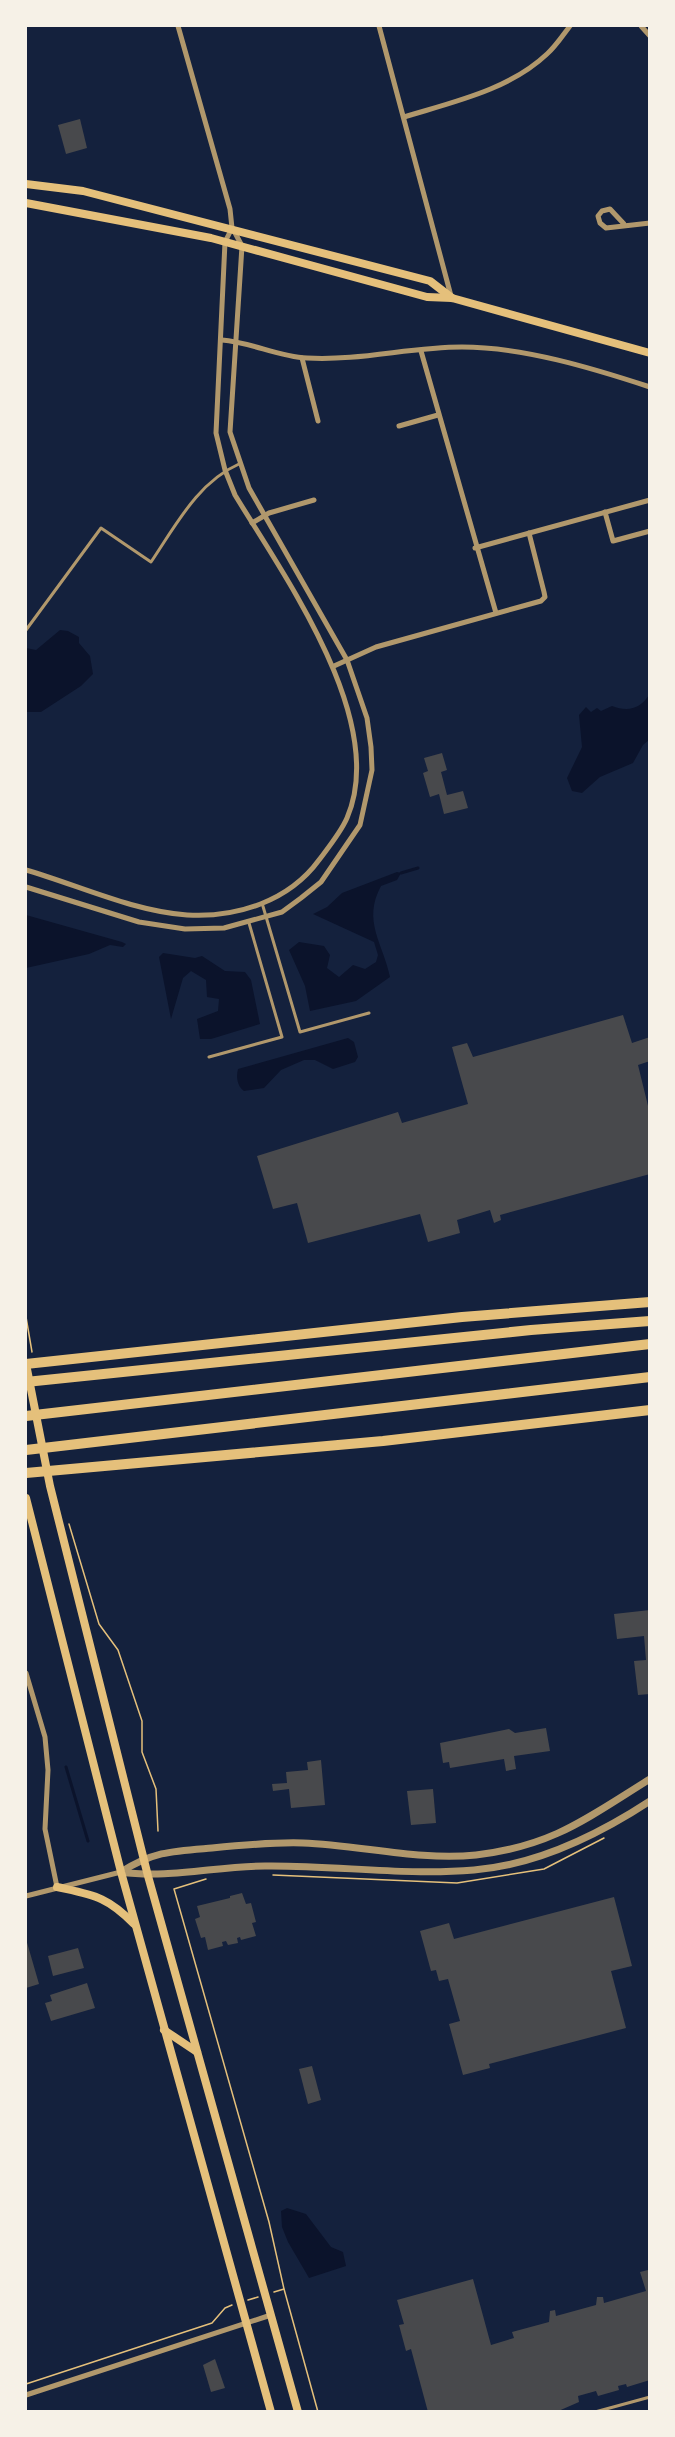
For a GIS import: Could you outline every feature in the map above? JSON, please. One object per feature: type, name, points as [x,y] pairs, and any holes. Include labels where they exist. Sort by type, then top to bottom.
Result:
[{"type":"highway","points":[[28,1378],[462,1317],[650,1302]]},
{"type":"highway","points":[[28,1378],[531,1330],[650,1321]]},
{"type":"highway","points":[[26,1416],[650,1344]]},
{"type":"highway","points":[[26,1450],[650,1377]]},
{"type":"highway","points":[[26,1473],[383,1441],[650,1410]]},
{"type":"main road","points":[[26,184],[83,191],[232,228],[430,282],[452,298]]},
{"type":"main road","points":[[26,203],[242,246],[427,297],[452,298],[650,353]]},
{"type":"main road","points":[[28,1378],[50,1486],[148,1876],[298,2412]]},
{"type":"main road","points":[[26,1498],[121,1872],[272,2412]]},
{"type":"main road","points":[[57,1887],[101,1898],[116,1905],[136,1926]]},
{"type":"main road","points":[[164,2030],[197,2052]]},
{"type":"street","points":[[26,886],[92,909],[161,926],[205,930],[249,922],[282,912],[321,882],[360,825],[372,770],[367,718],[347,660],[249,488],[230,432],[242,246],[232,228],[230,208],[178,26]]},
{"type":"street","points":[[379,26],[452,298]]},
{"type":"street","points":[[404,117],[482,93],[506,82],[546,54],[570,26]]},
{"type":"street","points":[[641,26],[650,36]]},
{"type":"street","points":[[624,224],[610,209],[604,210],[598,216],[604,227],[650,223]]},
{"type":"street","points":[[26,870],[163,912],[222,914],[276,898],[310,872],[347,819],[357,769],[357,748],[352,722],[334,666],[252,523],[225,470],[216,433],[225,242],[232,228]]},
{"type":"street","points":[[222,340],[237,341],[302,358],[338,359],[459,347],[512,351],[650,387]]},
{"type":"street","points":[[421,351],[475,548],[496,613]]},
{"type":"street","points":[[302,358],[318,421]]},
{"type":"street","points":[[399,426],[438,415]]},
{"type":"street","points":[[252,523],[265,516],[314,500]]},
{"type":"street","points":[[475,548],[650,500]]},
{"type":"street","points":[[605,512],[613,541],[650,531]]},
{"type":"street","points":[[334,666],[376,647],[537,603],[545,597],[529,533]]},
{"type":"street","points":[[26,1673],[45,1737],[48,1770],[45,1829],[57,1887]]},
{"type":"street","points":[[26,1896],[121,1872],[144,1858],[187,1850],[294,1843],[432,1854],[473,1855],[500,1851],[549,1839],[573,1828],[650,1779]]},
{"type":"street","points":[[121,1872],[148,1876],[233,1866],[296,1865],[400,1871],[479,1869],[515,1863],[565,1846],[622,1819],[650,1801]]},
{"type":"street","points":[[26,2395],[271,2315]]},
{"type":"lane","points":[[26,630],[101,528],[151,561],[202,489],[225,470],[239,464]]},
{"type":"lane","points":[[262,903],[300,1032],[369,1013]]},
{"type":"lane","points":[[209,1057],[282,1037],[249,922]]},
{"type":"lane","points":[[595,2412],[650,2397]]},
{"type":"path","points":[[26,1317],[32,1353]]},
{"type":"path","points":[[68,1521],[99,1624],[118,1650],[142,1721],[142,1752],[156,1789],[158,1832]]},
{"type":"path","points":[[174,1889],[269,2223],[284,2289],[318,2412]]},
{"type":"path","points":[[26,2384],[212,2323],[225,2308],[284,2289]]},
{"type":"water","points":[[60,630],[68,631],[79,637],[79,643],[90,656],[93,674],[81,686],[41,712],[26,712],[26,648],[36,650]]},
{"type":"water","points":[[649,695],[649,740],[643,745],[633,763],[600,777],[582,793],[572,791],[567,778],[582,747],[579,715],[586,707],[591,712],[597,708],[601,711],[612,706],[623,709],[633,708]]},
{"type":"water","points":[[397,872],[401,873],[397,880],[381,886],[373,910],[376,932],[390,977],[356,1001],[310,1011],[305,986],[289,950],[299,942],[324,946],[330,955],[327,968],[339,977],[353,965],[365,969],[376,962],[378,955],[374,942],[313,914],[327,907],[342,893]]},
{"type":"water","points":[[26,915],[126,944],[123,947],[110,945],[89,954],[26,968]]},
{"type":"water","points":[[163,953],[195,958],[202,956],[225,971],[245,972],[251,980],[260,1024],[211,1039],[200,1039],[197,1019],[218,1011],[219,999],[207,997],[206,980],[191,971],[183,978],[171,1019],[159,957]]},
{"type":"water","points":[[348,1038],[354,1042],[358,1057],[355,1062],[333,1069],[315,1060],[304,1060],[281,1070],[264,1088],[244,1091],[238,1084],[238,1069]]},
{"type":"water","points":[[287,2208],[306,2214],[331,2247],[343,2252],[346,2266],[309,2278],[282,2227],[281,2211]]},
{"type":"building","points":[[80,119],[87,148],[66,154],[58,125]]},
{"type":"building","points":[[442,753],[447,770],[441,772],[447,795],[463,791],[468,808],[444,814],[439,794],[430,797],[423,773],[428,771],[424,758]]},
{"type":"building","points":[[623,1015],[632,1043],[650,1037],[650,1061],[638,1065],[650,1114],[650,1174],[500,1215],[501,1220],[494,1223],[490,1210],[457,1220],[460,1233],[428,1242],[420,1214],[308,1243],[297,1203],[273,1209],[257,1156],[398,1112],[402,1123],[468,1104],[452,1047],[467,1043],[473,1057]]},
{"type":"building","points":[[650,1610],[650,1694],[638,1695],[634,1661],[646,1660],[644,1636],[617,1639],[614,1614]]},
{"type":"building","points":[[546,1728],[550,1751],[514,1756],[516,1769],[506,1771],[504,1759],[450,1768],[449,1762],[443,1763],[440,1743],[509,1729],[515,1733]]},
{"type":"building","points":[[321,1760],[325,1805],[291,1808],[289,1789],[273,1791],[272,1784],[287,1783],[286,1772],[308,1770],[307,1762]]},
{"type":"building","points":[[433,1789],[436,1823],[411,1825],[407,1791]]},
{"type":"building","points":[[242,1893],[246,1904],[251,1903],[256,1922],[252,1923],[256,1936],[241,1940],[240,1937],[237,1938],[238,1943],[228,1945],[226,1941],[222,1942],[223,1946],[208,1950],[205,1937],[201,1938],[195,1919],[200,1917],[197,1906]]},
{"type":"building","points":[[614,1897],[632,1966],[611,1971],[626,2028],[489,2064],[490,2068],[463,2075],[449,2024],[460,2021],[448,1979],[439,1981],[436,1970],[431,1971],[420,1931],[449,1923],[454,1939]]},
{"type":"building","points":[[26,1939],[39,1984],[26,1988]]},
{"type":"building","points":[[78,1948],[84,1968],[53,1976],[48,1956]]},
{"type":"building","points":[[87,1983],[95,2008],[51,2021],[45,2003],[52,2001],[50,1995]]},
{"type":"building","points":[[312,2066],[321,2100],[308,2104],[299,2069]]},
{"type":"building","points":[[648,2270],[650,2380],[627,2387],[626,2384],[618,2386],[619,2390],[598,2396],[596,2391],[578,2396],[579,2402],[556,2412],[428,2412],[411,2349],[406,2351],[399,2325],[404,2324],[397,2300],[473,2279],[491,2345],[514,2338],[512,2332],[549,2322],[550,2311],[555,2310],[556,2316],[596,2305],[597,2297],[603,2297],[604,2303],[646,2291],[640,2272]]},
{"type":"building","points":[[215,2359],[225,2388],[211,2392],[203,2365]]},
{"type":"waterway","points":[[401,873],[418,868]]},
{"type":"waterway","points":[[66,1767],[88,1841]]}]
